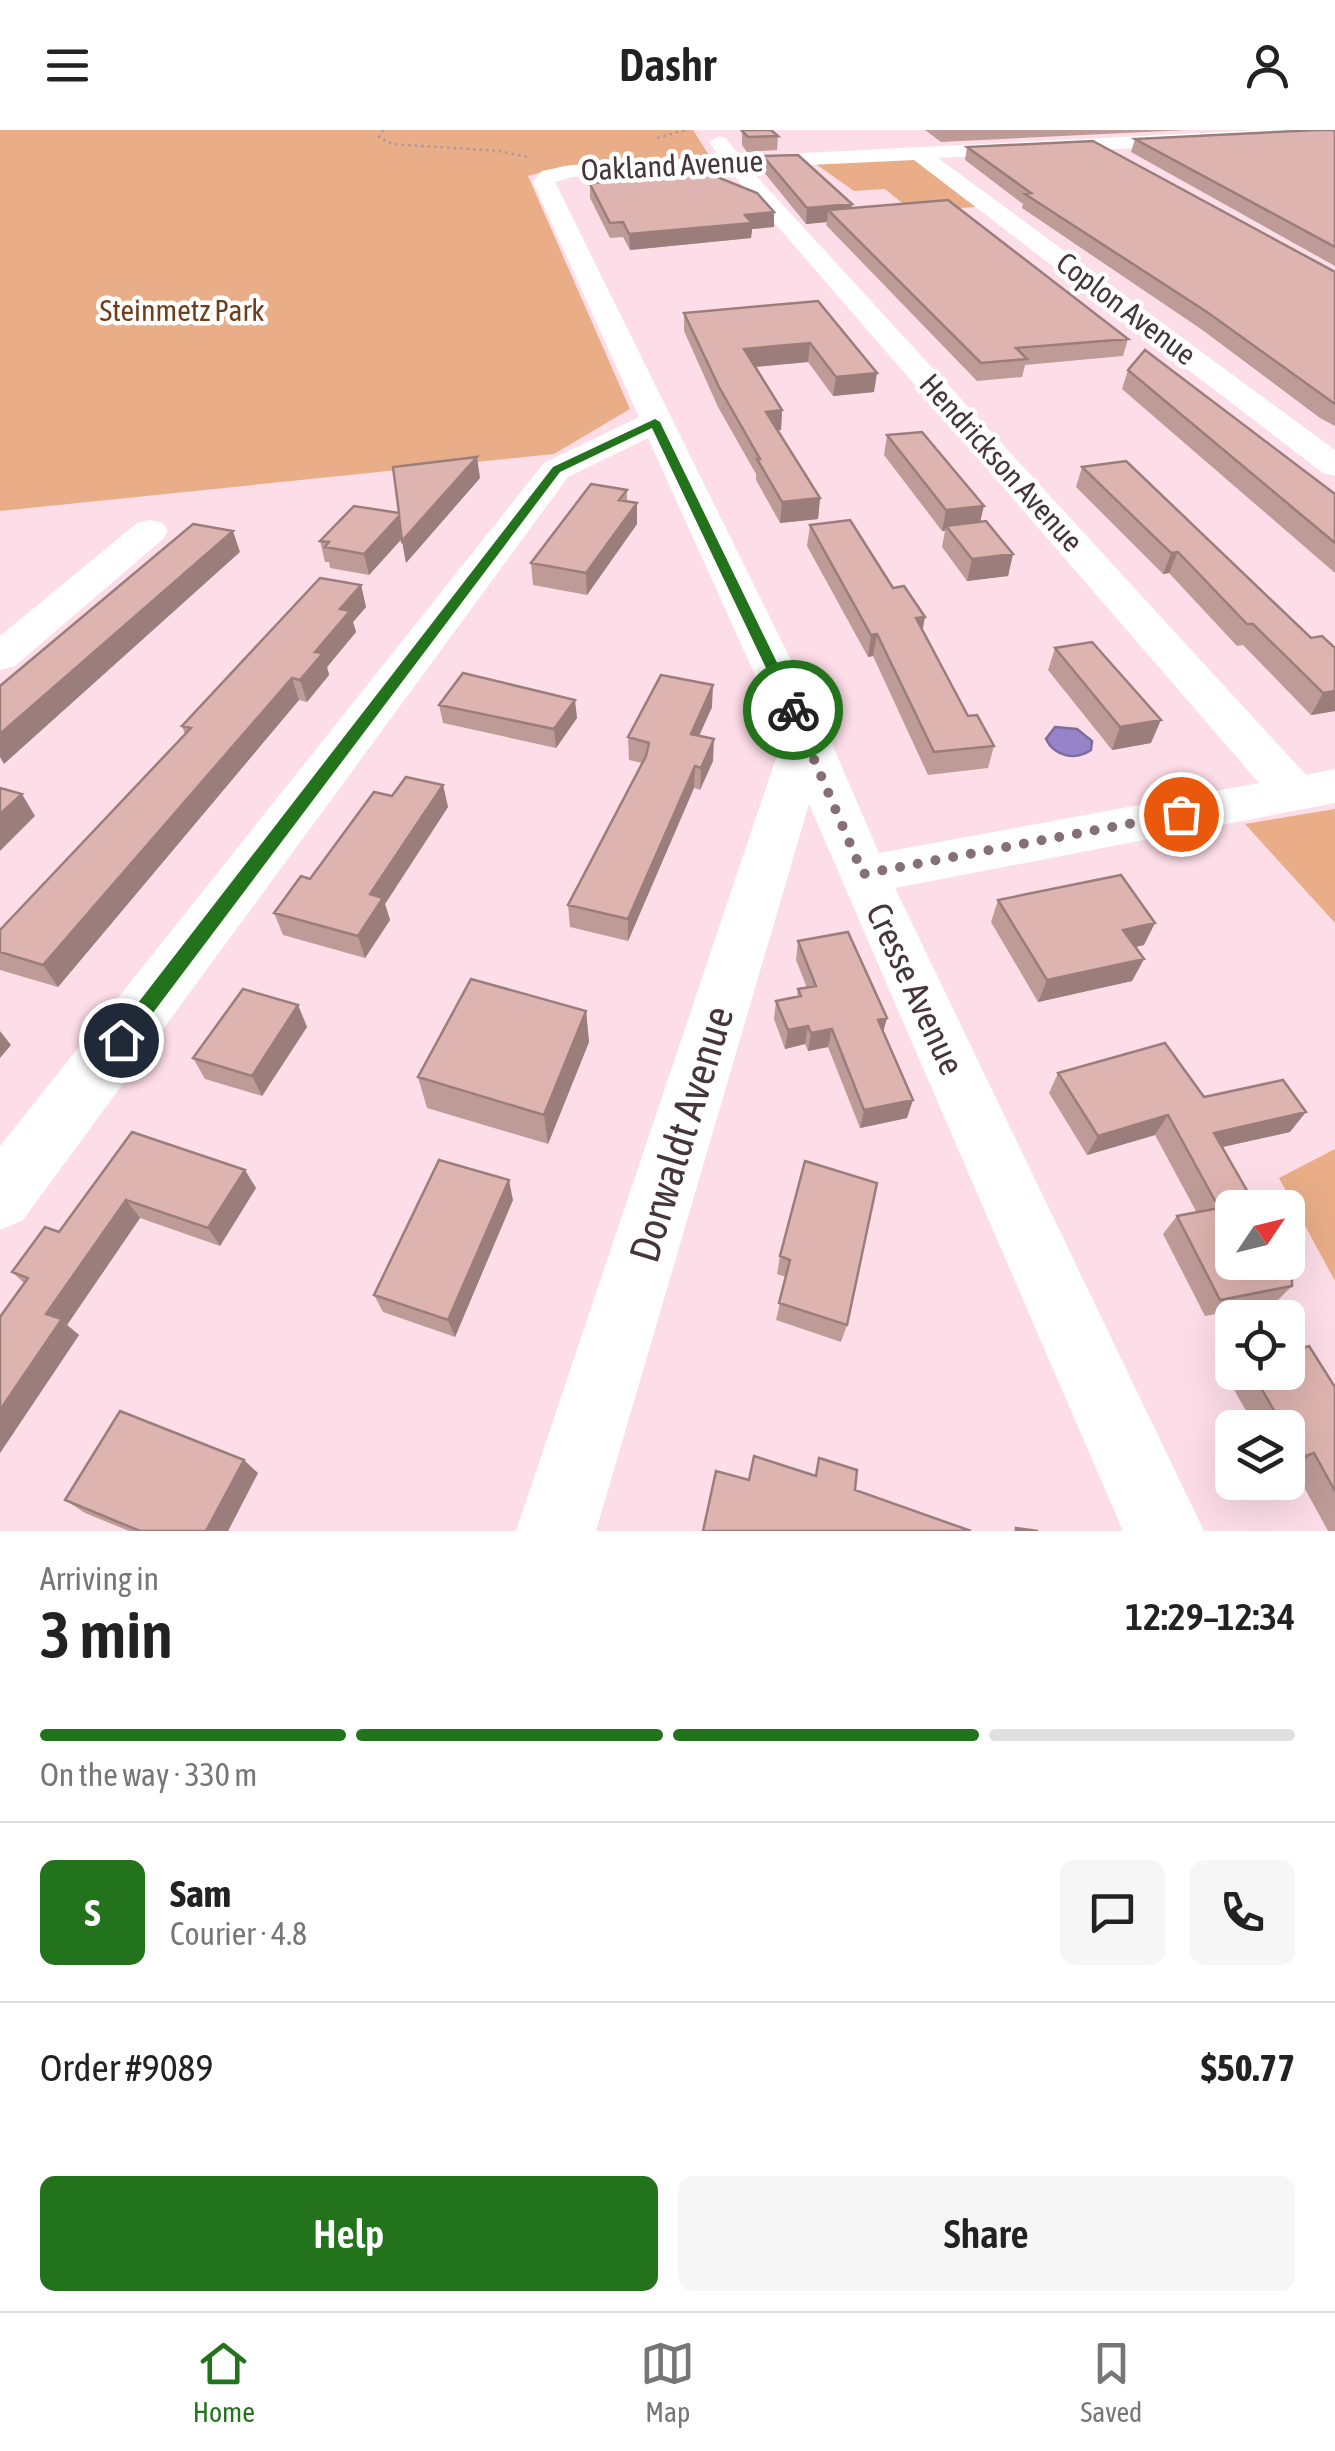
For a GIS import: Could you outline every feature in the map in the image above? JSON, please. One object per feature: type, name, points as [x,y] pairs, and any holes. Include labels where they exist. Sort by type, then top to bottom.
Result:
[{"type":"street","name":"Hendrickson Avenue","points":[[711,130],[732,162],[1315,789]]},
{"type":"street","name":"Oakland Avenue","points":[[561,173],[1335,132]]},
{"type":"street","points":[[1259,136],[1308,157]]},
{"type":"street","points":[[1096,145],[1134,166]]},
{"type":"street","name":"Coplon Avenue","points":[[918,152],[1335,466]]},
{"type":"street","name":"Cresse Avenue","points":[[561,173],[544,182],[806,738],[863,874],[1164,1531]]},
{"type":"street","points":[[0,1198],[556,470],[655,422]]},
{"type":"street","points":[[0,656],[150,531]]},
{"type":"street","name":"Dorwaldt Avenue","points":[[556,1531],[806,738]]},
{"type":"street","points":[[863,874],[1315,789]]},
{"type":"path","points":[[383,130],[379,136],[392,144],[499,151],[561,173]]},
{"type":"green space","name":"Steinmetz Park","points":[[0,130],[693,130],[710,157],[563,166],[528,176],[630,409],[554,454],[0,511]]},
{"type":"green space","points":[[911,155],[976,207],[912,211],[885,189],[854,191],[810,160]]},
{"type":"green space","points":[[1335,809],[1335,923],[1245,824]]},
{"type":"green space","points":[[1335,1149],[1335,1281],[1305,1226],[1305,1190],[1286,1190],[1279,1178]]},
{"type":"shaded area","points":[[1055,727],[1077,729],[1092,741],[1091,750],[1072,756],[1060,753],[1046,739]]},
{"type":"building","points":[[744,130],[771,130],[778,136],[748,137]]},
{"type":"building","points":[[1335,130],[1335,247],[1135,139]]},
{"type":"building","points":[[1093,141],[1335,272],[1335,404],[1207,312],[1025,194],[1031,193],[967,147]]},
{"type":"building","points":[[798,155],[852,204],[807,208],[763,156]]},
{"type":"building","points":[[685,164],[757,193],[774,212],[745,215],[752,223],[629,234],[623,222],[610,223],[590,184]]},
{"type":"building","points":[[948,200],[1128,339],[1016,348],[1027,359],[981,363],[828,210]]},
{"type":"building","points":[[818,301],[877,373],[836,377],[810,343],[744,349],[782,410],[766,412],[820,498],[782,502],[684,313]]},
{"type":"building","points":[[1145,350],[1335,494],[1335,543],[1128,370]]},
{"type":"building","points":[[922,432],[984,506],[946,510],[887,435]]},
{"type":"building","points":[[477,457],[402,541],[399,516],[364,554],[325,547],[329,542],[320,541],[354,506],[399,513],[393,467]]},
{"type":"building","points":[[1126,461],[1311,638],[1322,636],[1335,648],[1335,691],[1323,693],[1253,624],[1247,624],[1178,552],[1171,553],[1082,467]]},
{"type":"building","points":[[591,484],[627,490],[619,500],[637,503],[586,573],[531,563]]},
{"type":"building","points":[[850,520],[893,588],[904,586],[925,617],[916,618],[968,716],[977,715],[994,746],[934,752],[877,634],[871,635],[810,525]]},
{"type":"building","points":[[986,521],[1013,554],[972,559],[946,526]]},
{"type":"building","points":[[193,524],[233,531],[0,734],[0,686]]},
{"type":"building","points":[[320,578],[361,585],[340,609],[350,611],[315,652],[323,653],[300,680],[292,678],[43,965],[0,952],[0,930],[191,728],[182,726]]},
{"type":"building","points":[[1092,642],[1161,720],[1120,727],[1055,648]]},
{"type":"building","points":[[463,673],[575,700],[554,729],[439,705]]},
{"type":"building","points":[[661,675],[713,685],[691,734],[714,739],[701,768],[695,766],[628,919],[568,905],[646,756],[649,743],[628,737]]},
{"type":"building","points":[[406,777],[443,785],[370,894],[383,898],[358,936],[274,913],[301,876],[310,879],[374,792],[392,796]]},
{"type":"building","points":[[0,788],[22,794],[0,814]]},
{"type":"building","points":[[1121,875],[1155,923],[1123,930],[1144,959],[1047,980],[998,900]]},
{"type":"building","points":[[848,932],[887,1018],[878,1020],[913,1100],[864,1110],[832,1029],[811,1033],[808,1026],[788,1030],[776,1001],[801,996],[798,989],[816,986],[798,941]]},
{"type":"building","points":[[471,979],[586,1011],[544,1115],[418,1077]]},
{"type":"building","points":[[243,989],[298,1005],[252,1076],[193,1058]]},
{"type":"building","points":[[1165,1043],[1204,1097],[1283,1080],[1306,1112],[1214,1133],[1247,1190],[1215,1190],[1215,1201],[1168,1115],[1098,1136],[1058,1073]]},
{"type":"building","points":[[132,1132],[245,1170],[208,1228],[126,1200],[46,1314],[62,1319],[0,1410],[0,1317],[28,1278],[12,1272],[45,1227],[59,1232]]},
{"type":"building","points":[[439,1160],[509,1180],[448,1320],[374,1295]]},
{"type":"building","points":[[805,1161],[877,1183],[847,1325],[779,1303],[790,1260],[780,1256]]},
{"type":"building","points":[[1215,1209],[1215,1280],[1292,1280],[1292,1286],[1220,1300],[1177,1216]]},
{"type":"building","points":[[1309,1346],[1335,1387],[1335,1491],[1314,1453],[1305,1456],[1305,1410],[1274,1410],[1262,1390],[1305,1390],[1305,1347]]},
{"type":"building","points":[[120,1411],[244,1460],[206,1531],[140,1531],[65,1500]]},
{"type":"building","points":[[754,1456],[816,1476],[819,1458],[857,1470],[855,1490],[971,1531],[703,1531],[716,1471],[749,1480]]},
{"type":"way so far","points":[[793,710],[863,874],[1181,814]]},
{"type":"route","points":[[121,1040],[556,470],[655,422],[793,710]]}]
